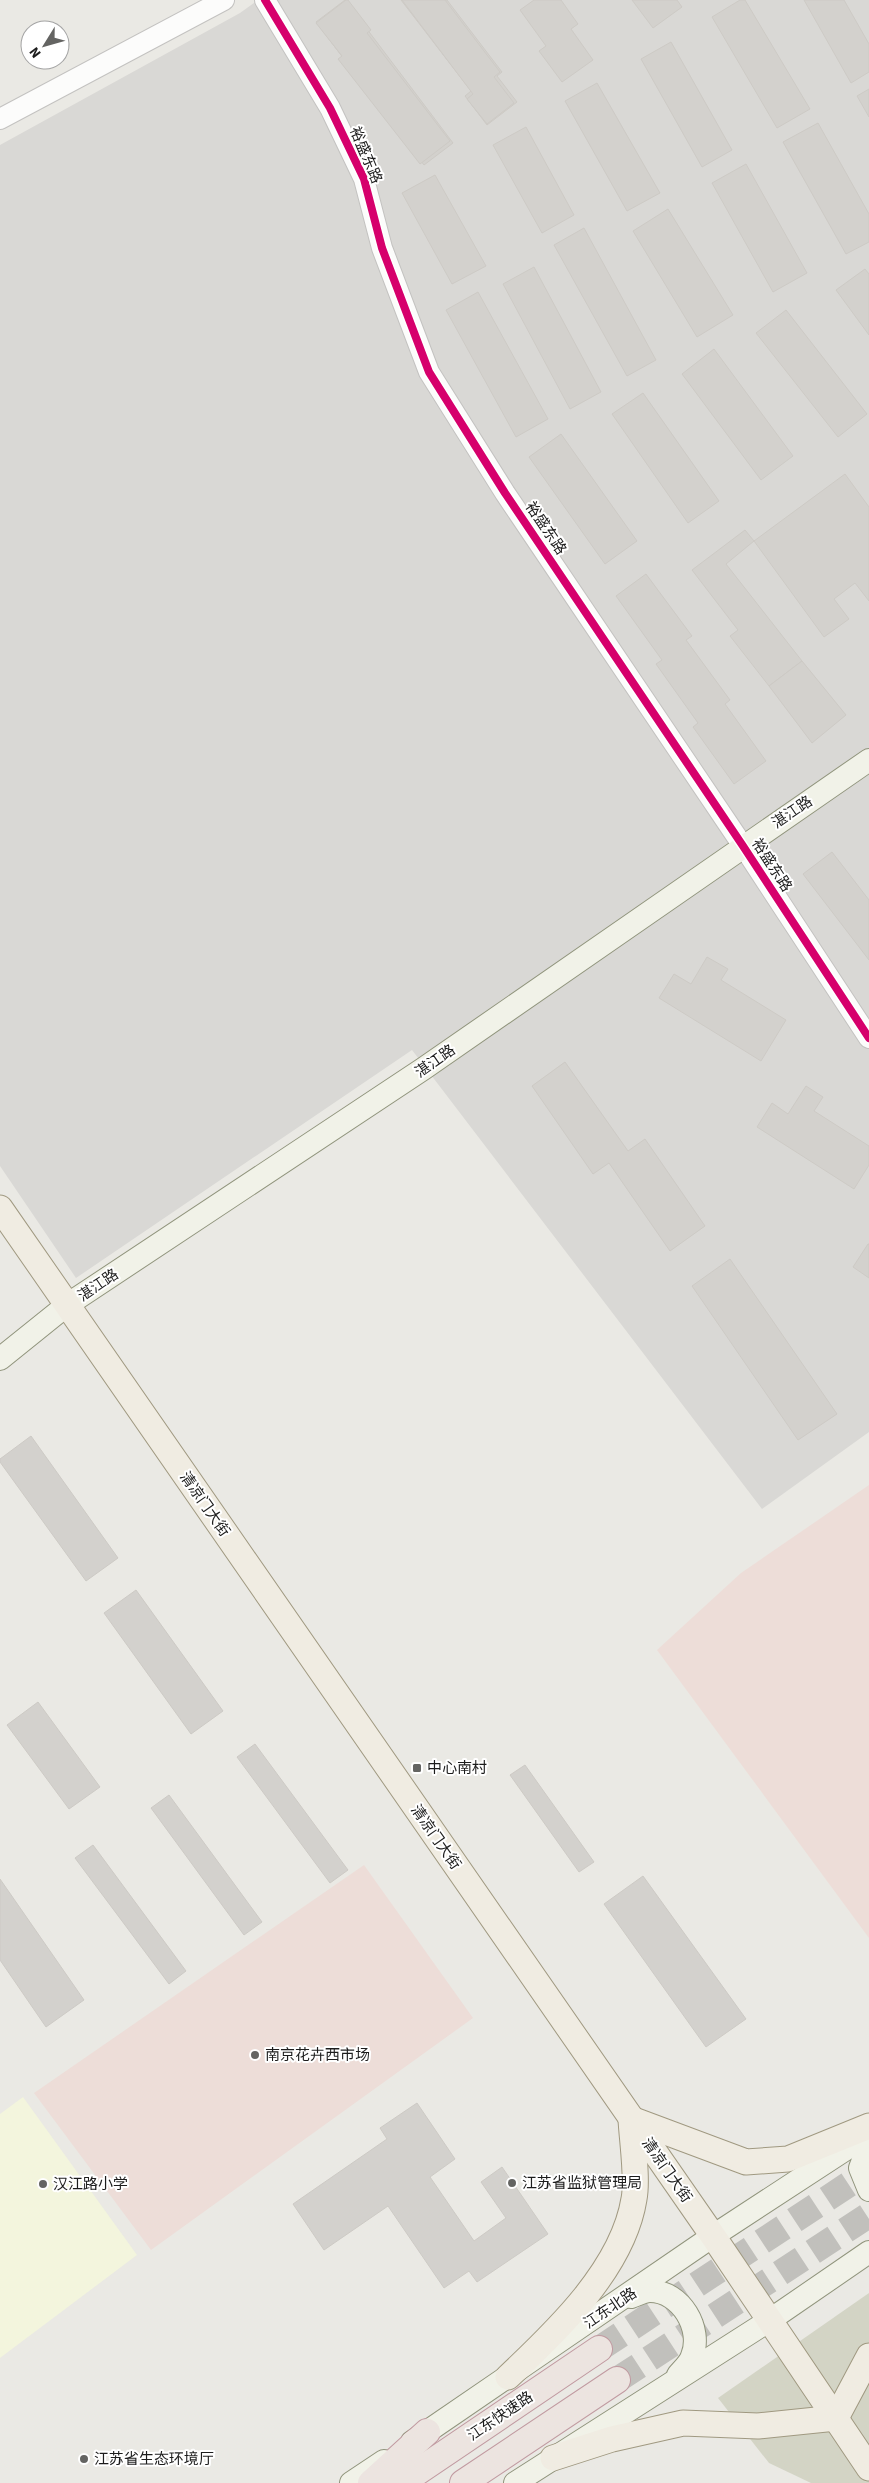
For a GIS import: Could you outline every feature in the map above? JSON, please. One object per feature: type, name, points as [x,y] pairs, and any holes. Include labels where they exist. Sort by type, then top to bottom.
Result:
[{"type":"highway","name":"江东快速路","points":[[401,2483],[600,2349]]},
{"type":"highway","points":[[463,2483],[617,2380]]},
{"type":"highway","points":[[371,2483],[427,2432]]},
{"type":"main road","name":"湛江路","points":[[0,1359],[67,1305],[423,1069],[869,760]]},
{"type":"main road","name":"清凉门大街","points":[[0,1208],[713,2236],[869,2468]]},
{"type":"main road","points":[[508,2377],[548,2340],[578,2307],[627,2230],[635,2197],[631,2119],[746,2162],[788,2158],[869,2126]]},
{"type":"main road","name":"江东北路","points":[[351,2483],[713,2236],[869,2134]]},
{"type":"main road","points":[[869,2144],[860,2168],[869,2190]]},
{"type":"main road","points":[[515,2483],[674,2379],[770,2320],[869,2252]]},
{"type":"main road","points":[[620,2301],[648,2291],[662,2293],[680,2303],[690,2320],[696,2340],[692,2358],[674,2379]]},
{"type":"main road","points":[[553,2458],[612,2439],[683,2423],[758,2426],[836,2418],[869,2356]]},
{"type":"street","points":[[0,118],[224,0]]},
{"type":"street","name":"裕盛东路","points":[[265,0],[330,108],[364,179],[382,248],[429,372],[505,493],[743,846],[869,1038]]},
{"type":"shaded area","points":[[258,0],[869,0],[869,1432],[762,1509],[412,1050],[76,1278],[0,1166],[0,145],[240,13]]},
{"type":"shaded area","points":[[869,1485],[869,1938],[657,1650],[741,1573]]},
{"type":"shaded area","name":"南京花卉西市场","points":[[364,1865],[473,2018],[151,2250],[34,2093]]},
{"type":"shaded area","name":"汉江路小学","points":[[23,2097],[137,2255],[0,2358],[0,2114]]},
{"type":"shaded area","points":[[869,2293],[869,2483],[811,2483],[769,2463],[718,2398]]},
{"type":"building","points":[[345,0],[453,143],[424,165],[316,22]]},
{"type":"building","points":[[348,0],[371,30],[367,33],[450,141],[420,164],[338,59],[342,56],[316,23]]},
{"type":"building","points":[[401,0],[447,0],[502,72],[497,76],[517,102],[487,125],[465,96],[471,91]]},
{"type":"building","points":[[402,0],[445,0],[500,72],[494,77],[514,103],[487,124],[467,99],[473,94]]},
{"type":"building","points":[[534,0],[561,0],[578,24],[571,29],[593,60],[562,82],[539,51],[546,46],[520,10]]},
{"type":"building","points":[[632,0],[677,0],[682,7],[653,28]]},
{"type":"building","points":[[740,0],[745,0],[810,109],[777,128],[712,17]]},
{"type":"building","points":[[804,0],[844,0],[869,44],[869,72],[851,83]]},
{"type":"building","points":[[671,42],[732,150],[702,167],[641,59]]},
{"type":"building","points":[[597,83],[660,193],[627,211],[565,101]]},
{"type":"building","points":[[869,89],[869,117],[857,96]]},
{"type":"building","points":[[818,123],[869,214],[869,242],[846,254],[783,142]]},
{"type":"building","points":[[526,127],[574,215],[542,233],[493,145]]},
{"type":"building","points":[[746,164],[807,273],[773,292],[712,183]]},
{"type":"building","points":[[435,175],[486,266],[452,284],[402,193]]},
{"type":"building","points":[[668,209],[733,315],[697,337],[633,231]]},
{"type":"building","points":[[584,228],[656,360],[627,376],[554,245]]},
{"type":"building","points":[[534,267],[601,392],[570,409],[503,284]]},
{"type":"building","points":[[865,269],[869,274],[869,335],[836,290]]},
{"type":"building","points":[[478,292],[548,419],[516,437],[446,310]]},
{"type":"building","points":[[786,310],[867,414],[838,437],[756,333]]},
{"type":"building","points":[[714,349],[793,456],[761,480],[682,374]]},
{"type":"building","points":[[643,393],[719,501],[688,523],[612,414]]},
{"type":"building","points":[[561,434],[637,541],[605,564],[529,457]]},
{"type":"building","points":[[845,474],[869,507],[869,601],[855,583],[834,599],[849,619],[824,637],[754,541]]},
{"type":"building","points":[[745,530],[754,541],[726,564],[802,661],[769,686],[730,636],[738,630],[692,570]]},
{"type":"building","points":[[646,574],[692,636],[686,640],[730,700],[725,704],[766,761],[734,784],[693,727],[698,723],[656,664],[662,660],[616,596]]},
{"type":"building","points":[[802,661],[846,715],[812,743],[769,686]]},
{"type":"building","points":[[832,852],[869,900],[869,960],[803,874]]},
{"type":"building","points":[[707,957],[728,969],[721,980],[786,1020],[761,1061],[659,998],[674,974],[691,984]]},
{"type":"building","points":[[565,1062],[628,1151],[645,1139],[705,1226],[670,1251],[609,1163],[593,1174],[532,1086]]},
{"type":"building","points":[[806,1086],[823,1097],[814,1111],[869,1146],[869,1165],[854,1189],[757,1127],[772,1103],[788,1114]]},
{"type":"building","points":[[869,1244],[869,1278],[853,1267]]},
{"type":"building","points":[[730,1259],[837,1414],[798,1440],[692,1286]]},
{"type":"building","points":[[31,1436],[118,1558],[86,1581],[0,1462],[0,1459]]},
{"type":"building","points":[[136,1590],[223,1711],[191,1734],[104,1613]]},
{"type":"building","points":[[38,1702],[100,1787],[69,1809],[7,1725]]},
{"type":"building","points":[[255,1744],[348,1870],[330,1883],[237,1757]]},
{"type":"building","points":[[525,1765],[594,1862],[579,1872],[510,1775]]},
{"type":"building","points":[[169,1795],[262,1922],[244,1935],[151,1808]]},
{"type":"building","points":[[93,1845],[186,1971],[169,1984],[75,1858]]},
{"type":"building","points":[[643,1876],[746,2019],[706,2047],[604,1904]]},
{"type":"building","points":[[0,1879],[84,2000],[46,2027],[0,1960]]},
{"type":"building","points":[[417,2103],[455,2159],[430,2177],[474,2241],[506,2218],[481,2182],[502,2167],[548,2234],[477,2282],[469,2271],[444,2288],[388,2206],[324,2250],[293,2204],[387,2139],[380,2128]]},
{"type":"tunnel","points":[[599,2349],[869,2171]]},
{"type":"tunnel","points":[[617,2380],[869,2215]]},
{"type":"cycle path","points":[[265,0],[330,108],[364,179],[382,248],[429,372],[505,493],[743,846],[869,1038]]},
{"type":"place","name":"中心南村","points":[[417,1768]]},
{"type":"place","name":"南京花卉西市场","points":[[255,2055]]},
{"type":"place","name":"江苏省监狱管理局","points":[[512,2183]]},
{"type":"place","name":"汉江路小学","points":[[43,2184]]},
{"type":"place","name":"江苏省生态环境厅","points":[[84,2459]]}]
